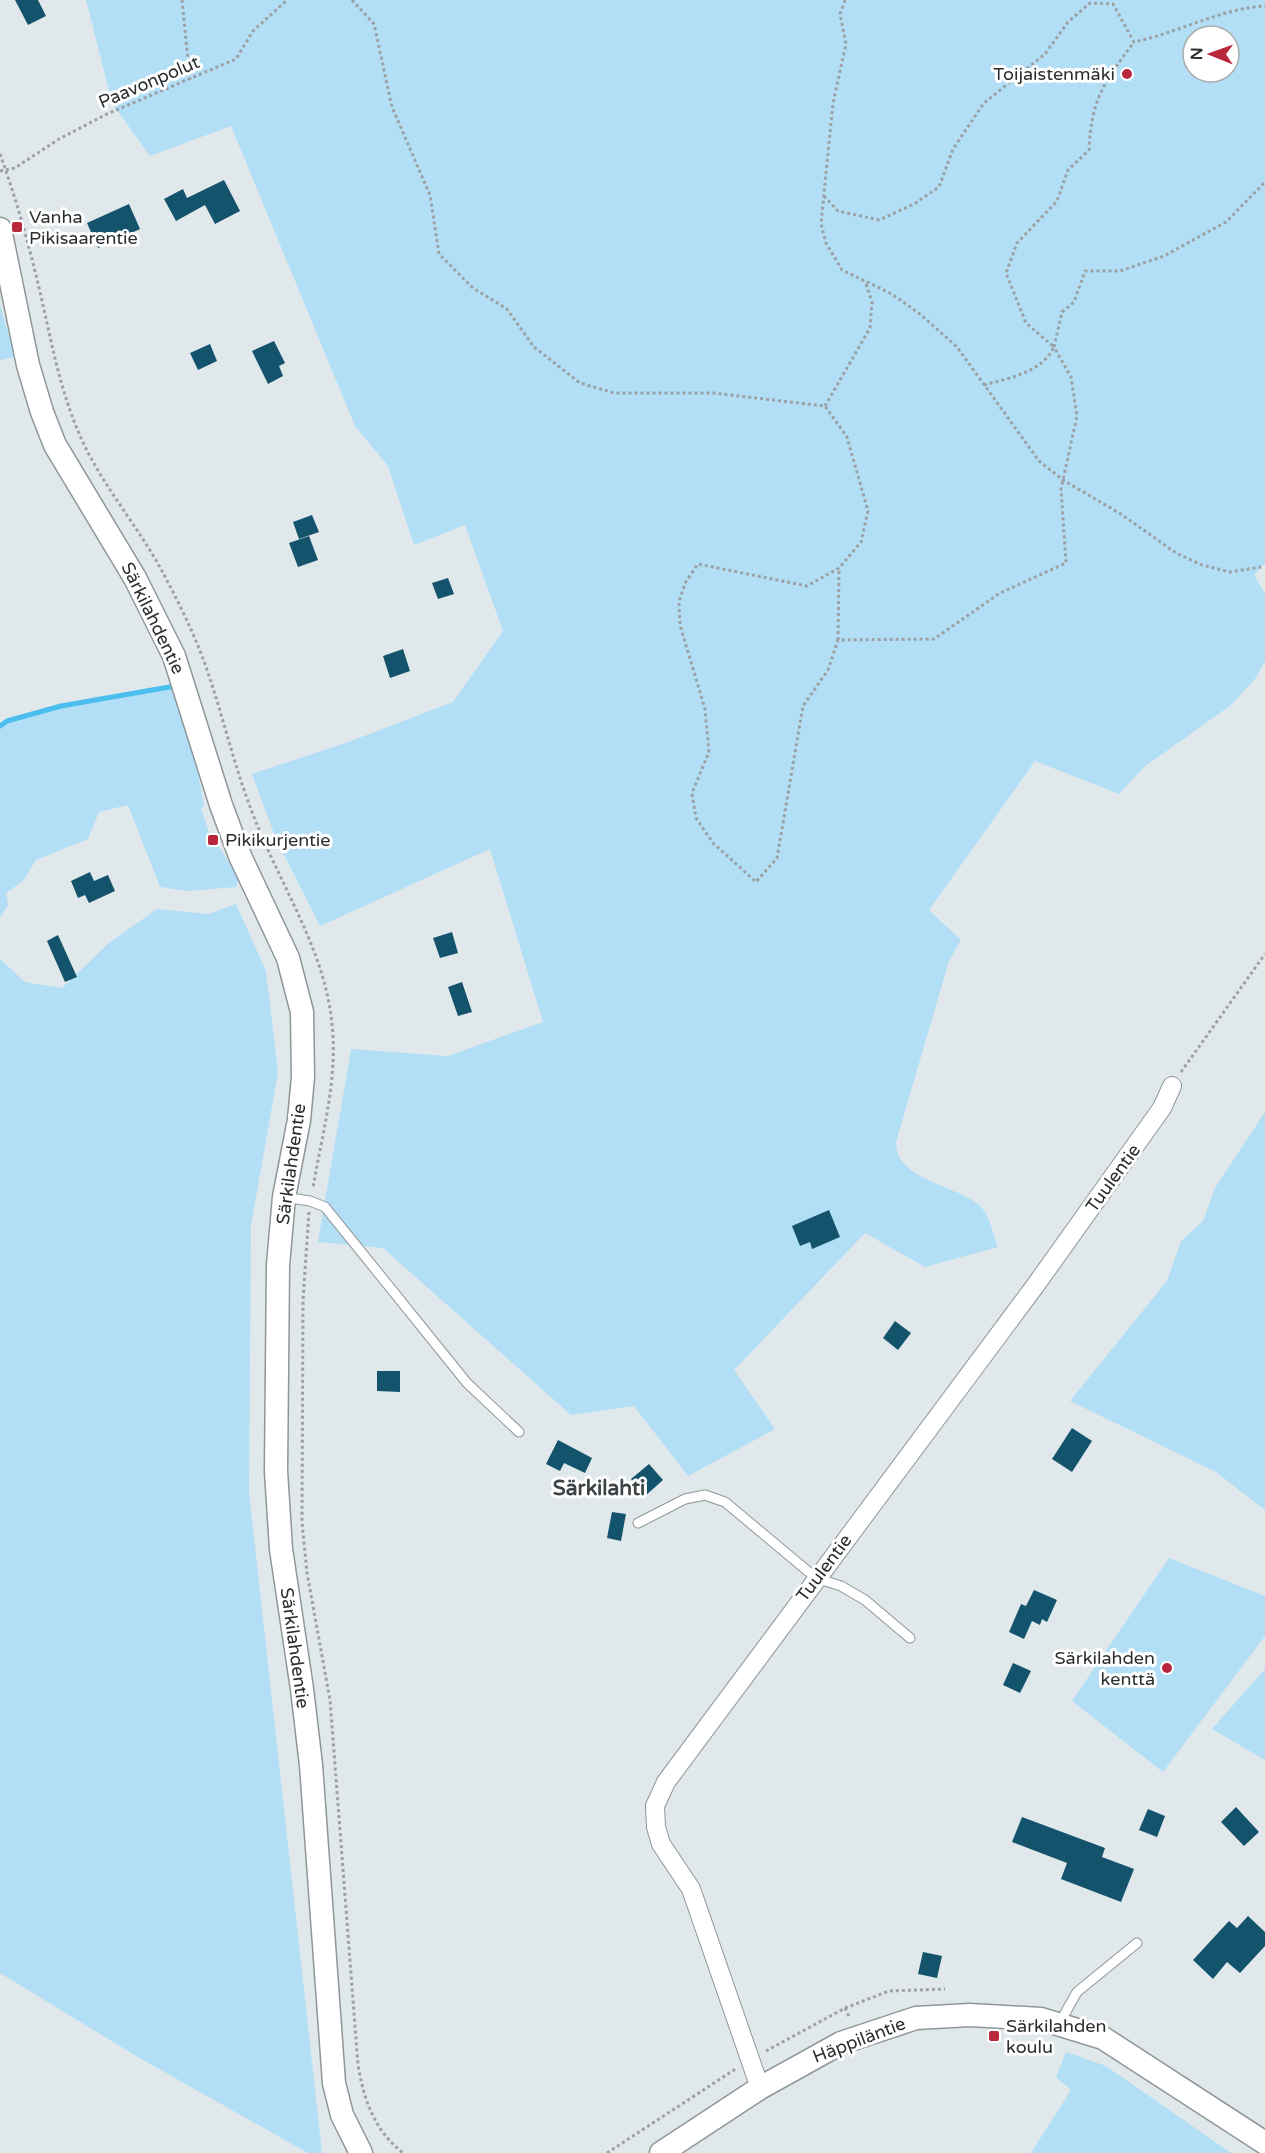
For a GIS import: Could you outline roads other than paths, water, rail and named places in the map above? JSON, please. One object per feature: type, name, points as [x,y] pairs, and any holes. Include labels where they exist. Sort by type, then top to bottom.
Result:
[{"type":"street","name":"Särkilahdentie","points":[[0,229],[28,365],[42,412],[55,444],[160,626],[186,687],[231,833],[284,950],[296,982],[303,1011],[305,1054],[299,1119],[284,1197],[276,1314],[276,1471],[281,1549],[311,1765],[334,2083],[342,2115],[361,2153]]},
{"type":"street","name":"Tuulentie","points":[[760,2088],[691,1889],[662,1844],[656,1827],[655,1806],[666,1782],[1041,1277],[1162,1108],[1172,1086]]},
{"type":"street","name":"Häppiläntie","points":[[661,2153],[760,2088],[842,2043],[916,2018],[995,2015],[1041,2019],[1103,2038],[1265,2143]]},
{"type":"lane","points":[[284,1197],[310,1201],[325,1207],[467,1383],[519,1432]]},
{"type":"lane","points":[[638,1523],[685,1499],[705,1495],[725,1502],[816,1578],[841,1586],[865,1600],[910,1638]]},
{"type":"lane","points":[[1059,2024],[1077,1992],[1137,1942]]},
{"type":"waterway","points":[[0,726],[7,721],[61,706],[175,686]]},
{"type":"place","name":"Toijaistenmäki","points":[[1127,74]]},
{"type":"place","name":"Vanha Pikisaarentie","points":[[17,227]]},
{"type":"place","name":"Pikikurjentie","points":[[213,840]]},
{"type":"place","name":"Särkilahden kenttä","points":[[1167,1668]]},
{"type":"place","name":"Särkilahden koulu","points":[[994,2036]]},
{"type":"district","name":"Särkilahti","points":[[599,1488]]}]
